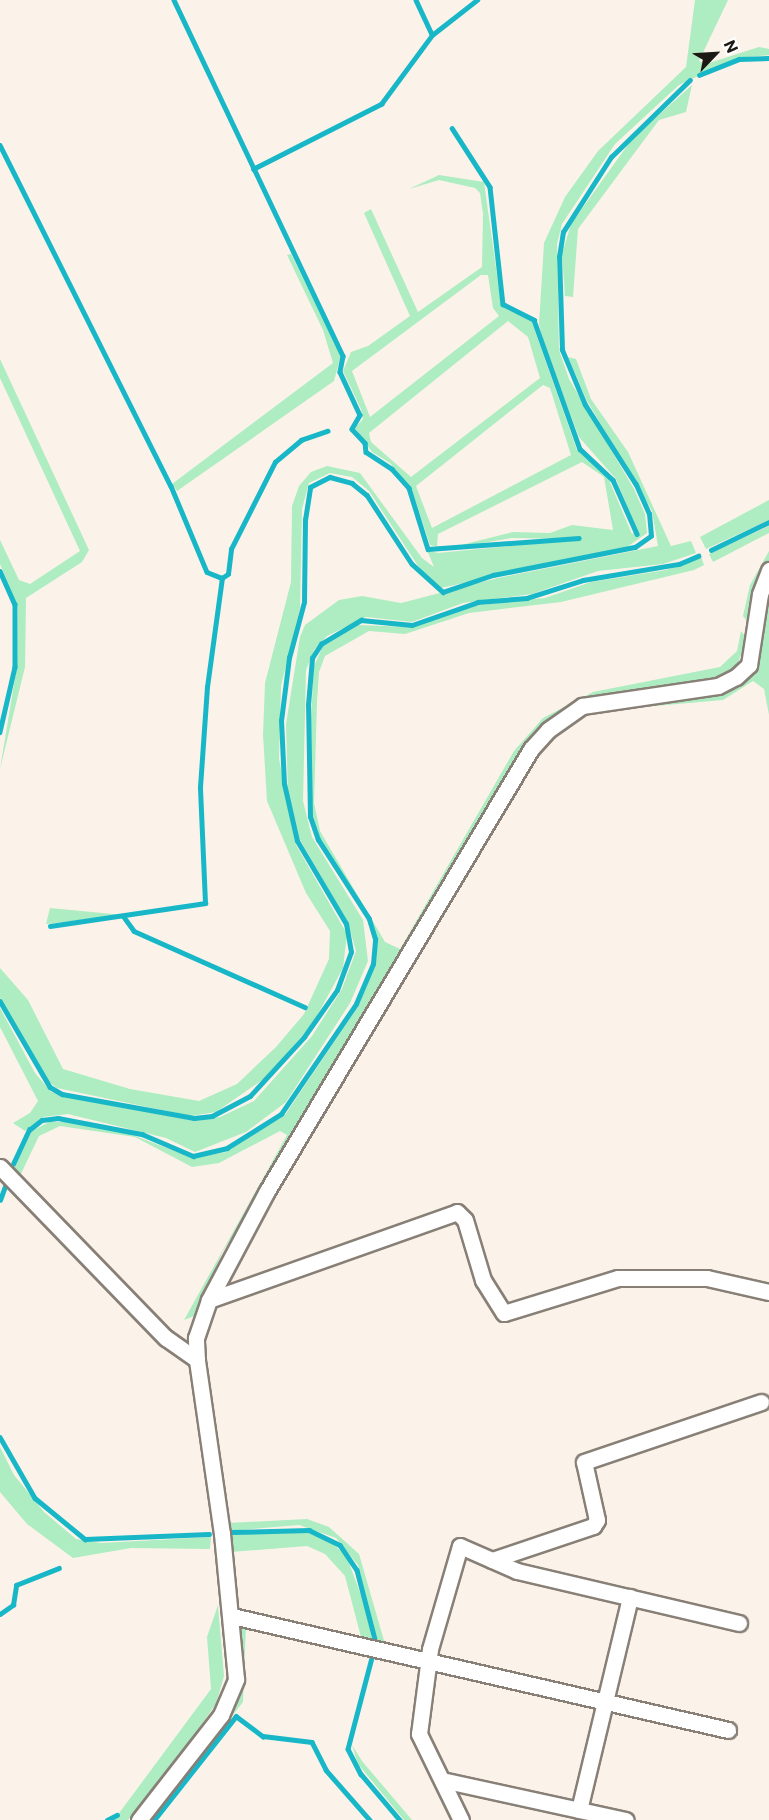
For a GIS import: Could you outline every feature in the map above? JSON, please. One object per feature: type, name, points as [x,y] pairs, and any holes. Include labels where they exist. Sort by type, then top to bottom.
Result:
[{"type":"street","points":[[139,1820],[232,1697],[236,1679],[232,1616],[197,1360],[196,1338],[209,1300],[267,1191],[531,749],[548,730],[582,706],[718,686],[736,677],[749,665],[760,594],[769,570]]},
{"type":"street","points":[[0,1167],[166,1338],[197,1360]]},
{"type":"street","points":[[209,1300],[457,1212],[465,1220],[483,1280],[504,1314],[618,1278],[706,1278],[769,1292]]},
{"type":"street","points":[[492,1560],[593,1526],[597,1520],[584,1462],[761,1402]]},
{"type":"street","points":[[461,1820],[419,1734],[428,1660],[460,1546],[517,1570],[739,1623]]},
{"type":"street","points":[[579,1810],[630,1597]]},
{"type":"street","points":[[232,1616],[728,1730]]},
{"type":"street","points":[[442,1780],[626,1820]]},
{"type":"green space","points":[[695,0],[728,0],[699,61],[706,64],[759,47],[769,49],[769,55],[737,58],[679,85],[615,144],[562,224],[557,244],[559,350],[569,379],[634,489],[645,514],[647,533],[627,547],[441,588],[422,572],[369,491],[352,477],[330,473],[309,483],[302,509],[300,608],[281,686],[279,759],[296,845],[347,934],[343,968],[313,1023],[268,1076],[216,1112],[190,1116],[57,1088],[41,1076],[0,998],[0,968],[28,1000],[63,1069],[130,1089],[199,1101],[237,1084],[276,1047],[304,1014],[329,959],[330,931],[306,893],[267,801],[263,735],[265,683],[291,582],[292,506],[299,486],[311,472],[327,466],[360,473],[422,558],[434,567],[427,550],[438,553],[582,539],[511,538],[448,549],[430,545],[412,490],[390,463],[372,452],[355,428],[363,419],[361,409],[343,371],[351,352],[368,346],[410,316],[364,213],[371,209],[418,312],[482,267],[483,214],[480,193],[475,188],[439,180],[409,189],[439,175],[484,182],[501,304],[531,320],[577,450],[606,473],[632,534],[637,530],[616,479],[579,437],[545,348],[539,324],[544,243],[565,197],[598,151],[686,67]],"holes":[[[481,275],[488,275],[493,308],[499,316],[370,417],[352,371]],[[508,321],[528,337],[540,378],[411,477],[371,442],[369,433]],[[543,385],[550,388],[571,455],[432,528],[416,486]],[[582,462],[604,477],[613,530],[572,525],[550,533],[513,532],[453,547],[437,546],[438,534]]]},
{"type":"green space","points":[[692,85],[686,112],[659,120],[578,229],[573,297],[565,296],[562,254],[571,224],[632,139]]},
{"type":"green space","points":[[291,254],[341,355],[334,381],[177,491],[172,484],[333,363],[323,330],[287,255]]},
{"type":"green space","points":[[568,357],[576,359],[591,399],[628,452],[671,546],[691,541],[696,553],[663,564],[598,571],[532,594],[463,603],[412,622],[366,617],[327,636],[314,650],[306,670],[303,801],[312,837],[363,920],[368,961],[350,1003],[286,1102],[246,1132],[195,1152],[166,1138],[68,1114],[43,1117],[25,1131],[13,1123],[30,1113],[38,1101],[0,1027],[0,1008],[35,1073],[51,1092],[189,1120],[220,1117],[254,1101],[312,1036],[342,989],[356,951],[348,923],[299,838],[288,795],[286,724],[300,637],[305,625],[339,600],[362,596],[401,603],[498,578],[658,546],[652,511],[586,399]]},
{"type":"green space","points":[[0,359],[89,550],[82,562],[26,598],[25,667],[0,769],[17,666],[18,607],[0,564],[0,540],[19,580],[30,584],[80,551],[0,378]]},
{"type":"green space","points":[[769,500],[769,520],[706,549],[700,537]]},
{"type":"green space","points":[[769,526],[769,533],[713,562],[709,554]]},
{"type":"green space","points":[[769,551],[769,560],[749,624],[743,616],[750,585]]},
{"type":"green space","points":[[701,557],[704,565],[694,570],[561,602],[469,613],[405,634],[369,631],[325,656],[319,672],[314,803],[320,831],[385,942],[400,949],[514,751],[543,718],[593,692],[720,667],[737,651],[741,631],[747,639],[736,668],[712,681],[562,712],[223,1251],[194,1316],[184,1320],[287,1135],[280,1131],[219,1163],[192,1167],[135,1137],[60,1126],[39,1136],[18,1180],[12,1173],[32,1131],[49,1122],[80,1122],[122,1131],[193,1158],[226,1152],[285,1115],[359,1005],[376,962],[378,938],[320,839],[312,815],[308,769],[314,666],[323,646],[358,625],[411,627],[472,606],[545,598],[591,582],[666,570]]},
{"type":"green space","points":[[769,582],[769,715],[764,689],[753,681],[723,700],[575,713],[738,683]]},
{"type":"green space","points":[[50,908],[123,915],[46,924]]},
{"type":"green space","points":[[0,1447],[14,1475],[44,1512],[76,1539],[101,1543],[211,1537],[210,1549],[131,1548],[73,1558],[27,1524],[0,1492]]},
{"type":"green space","points":[[307,1519],[329,1527],[359,1554],[385,1644],[378,1641],[358,1565],[336,1538],[299,1525],[228,1531],[228,1523]]},
{"type":"green space","points":[[307,1531],[328,1540],[346,1555],[368,1614],[372,1641],[361,1637],[345,1576],[325,1554],[307,1546],[230,1552],[229,1535]]},
{"type":"green space","points":[[218,1605],[224,1676],[216,1704],[151,1795],[128,1820],[114,1820],[211,1689],[207,1637]]},
{"type":"green space","points":[[236,1624],[246,1625],[243,1702],[150,1820],[145,1820],[231,1706]]},
{"type":"green space","points":[[352,1745],[362,1761],[412,1820],[404,1820],[358,1764]]},
{"type":"waterway","points":[[174,0],[343,356],[340,372],[360,415],[352,429],[365,443],[366,452],[392,469],[409,488],[428,549],[579,538]]},
{"type":"waterway","points":[[416,0],[432,35]]},
{"type":"waterway","points":[[253,169],[381,104],[432,35],[477,0]]},
{"type":"waterway","points":[[699,75],[739,59],[769,58]]},
{"type":"waterway","points":[[0,1001],[50,1087],[62,1094],[194,1118],[212,1116],[250,1096],[304,1037],[337,990],[351,952],[346,924],[297,841],[284,784],[281,721],[289,658],[304,602],[305,520],[310,487],[330,477],[352,483],[367,495],[412,564],[443,592],[493,575],[635,547],[651,536],[649,514],[636,485],[585,405],[562,350],[559,257],[563,232],[611,157],[690,80]]},
{"type":"waterway","points":[[452,128],[490,187],[503,304],[534,320],[580,449],[613,480],[637,534]]},
{"type":"waterway","points":[[0,145],[171,486],[207,572],[222,578],[228,574],[231,549],[275,462],[301,440],[327,431]]},
{"type":"waterway","points":[[711,550],[769,522]]},
{"type":"waterway","points":[[13,1164],[29,1130],[42,1120],[58,1118],[142,1134],[193,1156],[227,1148],[281,1114],[356,1004],[373,964],[375,939],[369,919],[318,840],[310,817],[308,705],[312,658],[321,644],[361,620],[412,625],[478,602],[527,598],[583,580],[679,564],[698,556]]},
{"type":"waterway","points":[[0,571],[15,604],[15,667],[0,732]]},
{"type":"waterway","points":[[50,926],[205,903],[200,787],[207,687],[222,578]]},
{"type":"waterway","points":[[124,917],[134,931],[305,1007]]},
{"type":"waterway","points":[[0,1200],[5,1186]]},
{"type":"waterway","points":[[0,1437],[35,1498],[85,1539],[209,1534]]},
{"type":"waterway","points":[[232,1532],[309,1530],[340,1545],[357,1570],[375,1639]]},
{"type":"waterway","points":[[0,1614],[13,1605],[16,1585],[59,1568]]},
{"type":"waterway","points":[[373,1654],[348,1749],[361,1774],[400,1820]]},
{"type":"waterway","points":[[154,1820],[236,1716],[263,1736],[312,1742],[326,1770],[370,1820]]},
{"type":"waterway","points":[[107,1820],[117,1815]]}]
